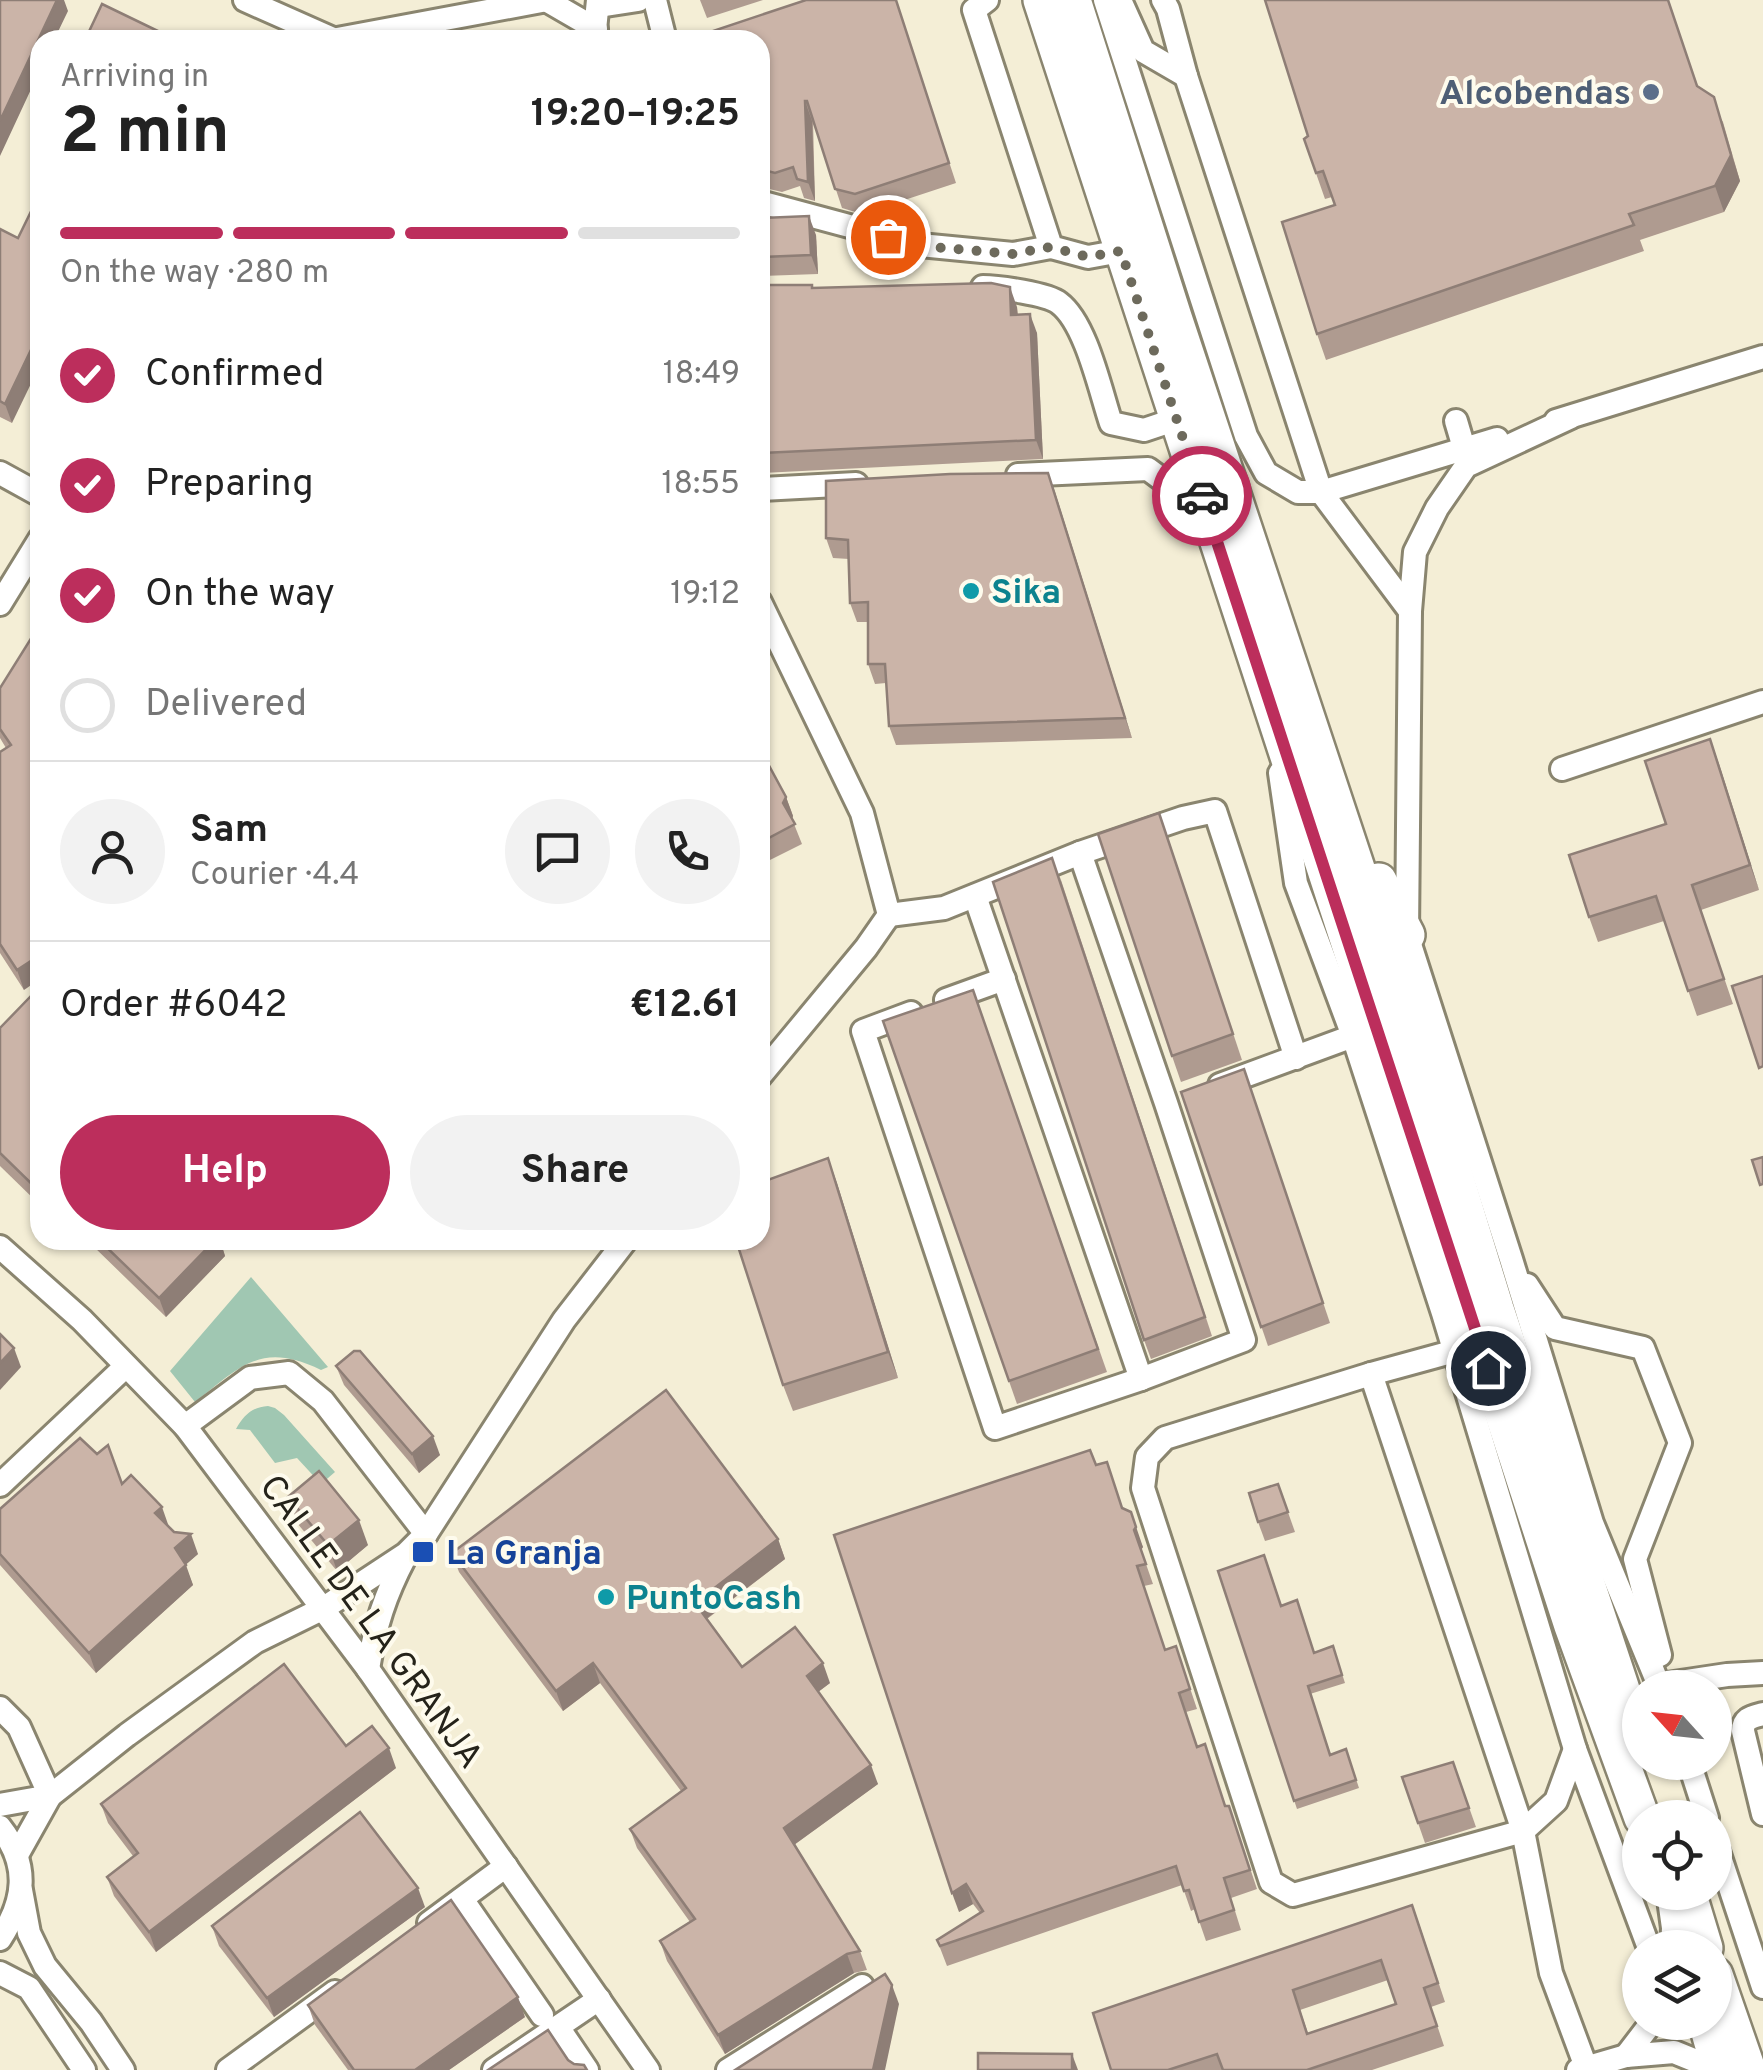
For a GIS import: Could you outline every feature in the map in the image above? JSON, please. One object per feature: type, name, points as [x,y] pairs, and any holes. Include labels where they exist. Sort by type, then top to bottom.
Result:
[{"type":"highway","points":[[1041,0],[1572,1626],[1635,1800]]},
{"type":"highway","points":[[1073,0],[1408,1022],[1496,1309],[1622,1691]]},
{"type":"highway","points":[[1328,782],[1408,935]]},
{"type":"highway","points":[[1732,2024],[1748,2070]]},
{"type":"highway","points":[[1711,2040],[1719,2070]]},
{"type":"street","points":[[246,0],[310,30]]},
{"type":"street","points":[[386,30],[546,0],[597,19],[638,0]]},
{"type":"street","points":[[655,0],[662,30]]},
{"type":"street","points":[[987,0],[974,10],[1050,247]]},
{"type":"street","points":[[1104,0],[1246,436],[1266,473],[1298,492],[1321,492],[1763,356]]},
{"type":"street","points":[[1120,0],[1143,51],[1186,76]]},
{"type":"street","points":[[1159,0],[1168,9],[1186,76],[1321,492],[1410,612]]},
{"type":"street","points":[[1143,51],[1154,47],[1160,38],[1159,0]]},
{"type":"street","points":[[770,205],[920,246],[1013,254],[1050,247],[1088,257],[1121,251]]},
{"type":"street","points":[[963,287],[1000,287],[1058,301],[1080,329],[1111,423],[1144,430],[1176,419]]},
{"type":"street","points":[[1571,417],[1466,466],[1437,508],[1415,552],[1410,612],[1408,935],[1592,1523],[1658,1670]]},
{"type":"street","points":[[1456,421],[1464,448]]},
{"type":"street","points":[[992,477],[1148,468],[1207,513]]},
{"type":"street","points":[[0,473],[30,490]]},
{"type":"street","points":[[770,488],[876,483]]},
{"type":"street","points":[[0,604],[30,556]]},
{"type":"street","points":[[770,623],[862,812],[889,916]]},
{"type":"street","points":[[1562,769],[1763,702]]},
{"type":"street","points":[[1271,705],[1296,883],[1353,1036],[1575,1748],[1642,1930]]},
{"type":"street","points":[[770,1064],[889,916],[944,908],[1080,853],[1215,811],[1296,1058]]},
{"type":"street","points":[[1004,979],[863,1032],[995,1428],[1244,1340],[1185,1097],[1080,853]]},
{"type":"street","points":[[975,896],[1142,1378]]},
{"type":"street","points":[[1185,1097],[1353,1036]]},
{"type":"street","name":"CALLE DE LA GRANJA","points":[[0,1247],[82,1320],[185,1426],[368,1669],[648,2070]]},
{"type":"street","points":[[17,1856],[50,1796],[127,1734],[255,1642],[324,1608],[406,1554],[426,1534],[564,1320],[617,1250]]},
{"type":"street","points":[[1511,1260],[1555,1328],[1643,1348],[1680,1443],[1634,1560],[1661,1670]]},
{"type":"street","points":[[1454,1352],[1165,1438],[1147,1458],[1143,1488],[1271,1882],[1293,1895],[1523,1831],[1556,1801],[1575,1748]]},
{"type":"street","points":[[0,1485],[126,1366]]},
{"type":"street","points":[[185,1426],[250,1378],[289,1373],[323,1401],[426,1534]]},
{"type":"street","points":[[1370,1374],[1523,1831],[1550,1973],[1582,2068],[1626,2056],[1674,2052],[1719,2070]]},
{"type":"street","points":[[1497,1494],[1572,1626]]},
{"type":"street","points":[[368,1669],[374,1631],[406,1554]]},
{"type":"street","points":[[1732,1675],[1763,1673]]},
{"type":"street","points":[[0,1708],[18,1727],[50,1796]]},
{"type":"street","points":[[1763,1714],[1748,1718],[1743,1731],[1763,1814]]},
{"type":"street","points":[[0,1806],[50,1796]]},
{"type":"street","points":[[0,1827],[17,1856],[29,1933],[45,1966],[91,2022],[123,2070]]},
{"type":"street","points":[[416,1933],[506,1866]]},
{"type":"street","points":[[0,1938],[14,1918],[21,1890]]},
{"type":"street","points":[[1732,1894],[1763,1987]]},
{"type":"street","points":[[1733,1897],[1763,1918]]},
{"type":"street","points":[[462,1899],[586,2070]]},
{"type":"street","points":[[0,1972],[29,1988],[84,2070]]},
{"type":"street","points":[[228,2070],[353,1979]]},
{"type":"street","points":[[728,2070],[862,1986]]},
{"type":"street","points":[[494,2070],[550,2021],[599,1999]]},
{"type":"street","points":[[1626,2056],[1638,2040]]},
{"type":"green space","points":[[251,1277],[328,1367],[321,1370],[282,1358],[267,1358],[239,1368],[195,1402],[170,1371]]},
{"type":"green space","points":[[268,1406],[284,1415],[335,1472],[321,1484],[297,1458],[275,1463],[250,1430],[236,1429],[249,1413]]},
{"type":"building","points":[[0,0],[57,0],[43,30],[30,30],[30,57],[0,121]]},
{"type":"building","points":[[806,0],[896,0],[949,163],[855,194],[835,189],[805,101],[808,182],[797,179],[793,167],[770,172],[770,30],[716,30]]},
{"type":"building","points":[[1265,0],[1668,0],[1697,86],[1714,97],[1731,155],[1715,186],[1629,214],[1634,225],[1317,334],[1282,222],[1335,205],[1323,171],[1316,173],[1304,139],[1308,136]]},
{"type":"building","points":[[102,4],[156,30],[90,30]]},
{"type":"building","points":[[30,213],[30,352],[5,404],[0,401],[0,229],[18,238]]},
{"type":"building","points":[[809,216],[811,255],[770,257],[770,218]]},
{"type":"building","points":[[991,283],[1010,287],[1011,315],[1030,314],[1036,440],[770,453],[770,285],[812,288]]},
{"type":"building","name":"Sika","points":[[1048,473],[1125,718],[889,726],[885,664],[868,664],[868,602],[850,603],[848,540],[826,538],[826,481]]},
{"type":"building","points":[[30,640],[30,962],[17,970],[0,944],[0,752],[11,745],[0,729],[0,688]]},
{"type":"building","points":[[1710,739],[1750,865],[1692,885],[1724,979],[1688,991],[1656,896],[1589,917],[1569,855],[1666,824],[1645,761]]},
{"type":"building","points":[[770,767],[786,797],[783,803],[795,824],[770,837]]},
{"type":"building","points":[[1159,813],[1233,1034],[1172,1056],[1098,834]]},
{"type":"building","points":[[1052,858],[1205,1317],[1144,1340],[993,882]]},
{"type":"building","points":[[1763,976],[1763,1066],[1759,1068],[1732,986]]},
{"type":"building","points":[[973,990],[1098,1349],[1009,1381],[883,1021]]},
{"type":"building","points":[[30,997],[30,1182],[0,1153],[0,1028]]},
{"type":"building","points":[[1244,1069],[1323,1303],[1261,1327],[1181,1092]]},
{"type":"building","points":[[1763,1157],[1763,1184],[1760,1185],[1752,1160]]},
{"type":"building","points":[[828,1158],[888,1352],[783,1385],[739,1250],[770,1250],[770,1179]]},
{"type":"building","points":[[109,1250],[205,1250],[159,1298]]},
{"type":"building","points":[[0,1334],[14,1348],[0,1363]]},
{"type":"building","points":[[354,1351],[360,1351],[433,1436],[412,1454],[336,1366]]},
{"type":"building","points":[[666,1390],[778,1539],[695,1603],[742,1667],[795,1627],[823,1663],[807,1676],[871,1765],[784,1828],[860,1951],[847,1954],[718,2035],[660,1941],[695,1919],[630,1829],[686,1788],[593,1663],[556,1691],[452,1553]]},
{"type":"building","points":[[80,1438],[97,1454],[108,1445],[122,1484],[131,1475],[162,1507],[155,1513],[174,1532],[191,1534],[175,1548],[186,1565],[89,1653],[0,1554],[0,1509]]},
{"type":"building","points":[[1090,1450],[1096,1465],[1107,1462],[1122,1508],[1131,1512],[1146,1564],[1137,1566],[1165,1650],[1176,1646],[1190,1689],[1179,1693],[1197,1747],[1205,1744],[1250,1870],[1224,1878],[1234,1910],[1199,1922],[1176,1866],[940,1946],[937,1940],[983,1911],[966,1884],[952,1893],[834,1535]]},
{"type":"building","points":[[319,1471],[359,1520],[328,1545],[288,1497]]},
{"type":"building","points":[[1278,1484],[1288,1512],[1258,1522],[1249,1493]]},
{"type":"building","points":[[1264,1555],[1281,1606],[1297,1600],[1314,1653],[1333,1646],[1342,1675],[1308,1686],[1330,1755],[1346,1749],[1356,1780],[1294,1801],[1218,1571]]},
{"type":"building","points":[[284,1664],[346,1746],[372,1726],[389,1748],[149,1932],[107,1877],[138,1853],[101,1804]]},
{"type":"building","points":[[1453,1762],[1469,1808],[1418,1823],[1402,1777]]},
{"type":"building","points":[[360,1812],[418,1888],[267,1998],[212,1926]]},
{"type":"building","points":[[451,1900],[518,1997],[415,2070],[354,2070],[308,2005]]},
{"type":"building","points":[[1412,1905],[1438,1983],[1424,1988],[1437,2026],[1307,2070],[1223,2070],[1217,2054],[1168,2070],[1111,2070],[1093,2013]],"holes":[[[1381,1960],[1396,2004],[1307,2034],[1293,1990]]]},
{"type":"building","points":[[885,1974],[892,1985],[873,2070],[735,2070]]},
{"type":"building","points":[[548,2030],[568,2060],[584,2065],[587,2070],[488,2070]]},
{"type":"building","points":[[978,2053],[1072,2054],[1072,2070],[978,2070]]},
{"type":"way so far","points":[[888,237],[920,246],[1013,254],[1050,247],[1088,257],[1121,251],[1202,496]]},
{"type":"place","name":"Alcobendas","points":[[1651,92]]},
{"type":"place","name":"Sika","points":[[971,591]]},
{"type":"place","name":"La Granja","points":[[423,1552]]},
{"type":"place","name":"PuntoCash","points":[[606,1597]]},
{"type":"route","points":[[1202,496],[1488,1368]]}]
